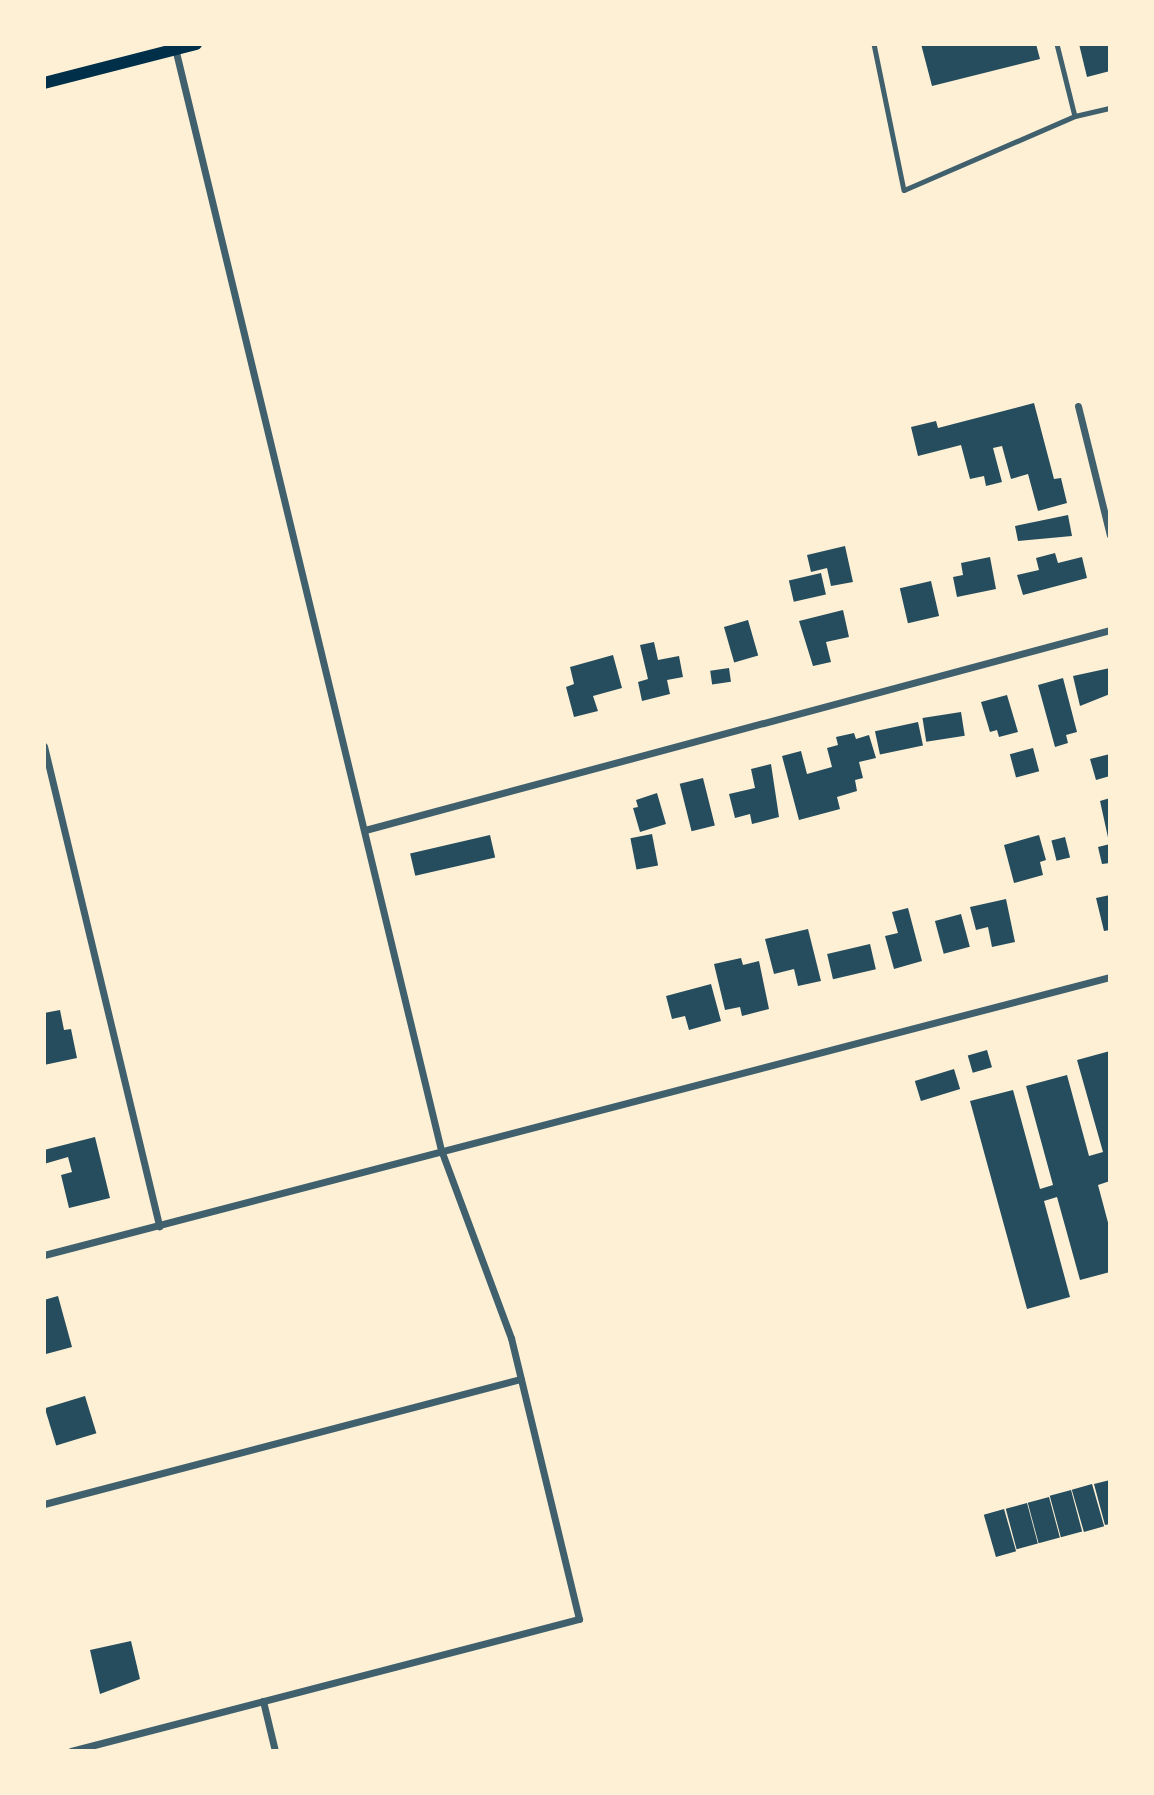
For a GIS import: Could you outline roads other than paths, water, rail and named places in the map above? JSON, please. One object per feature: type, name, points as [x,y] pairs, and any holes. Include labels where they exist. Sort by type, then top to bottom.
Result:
[{"type":"main road","points":[[44,83],[175,46],[196,44]]},
{"type":"street","points":[[71,1751],[579,1619],[521,1379],[494,1288],[457,1202],[441,1150],[175,46]]},
{"type":"street","points":[[1078,406],[1110,535]]},
{"type":"street","points":[[365,830],[1110,630]]},
{"type":"street","points":[[44,746],[159,1226]]},
{"type":"street","points":[[44,1255],[1110,977]]},
{"type":"street","points":[[44,1504],[521,1379]]},
{"type":"street","points":[[263,1701],[275,1751]]},
{"type":"lane","points":[[874,44],[904,190],[1075,116],[1110,108]]},
{"type":"lane","points":[[1057,44],[1075,116]]}]
